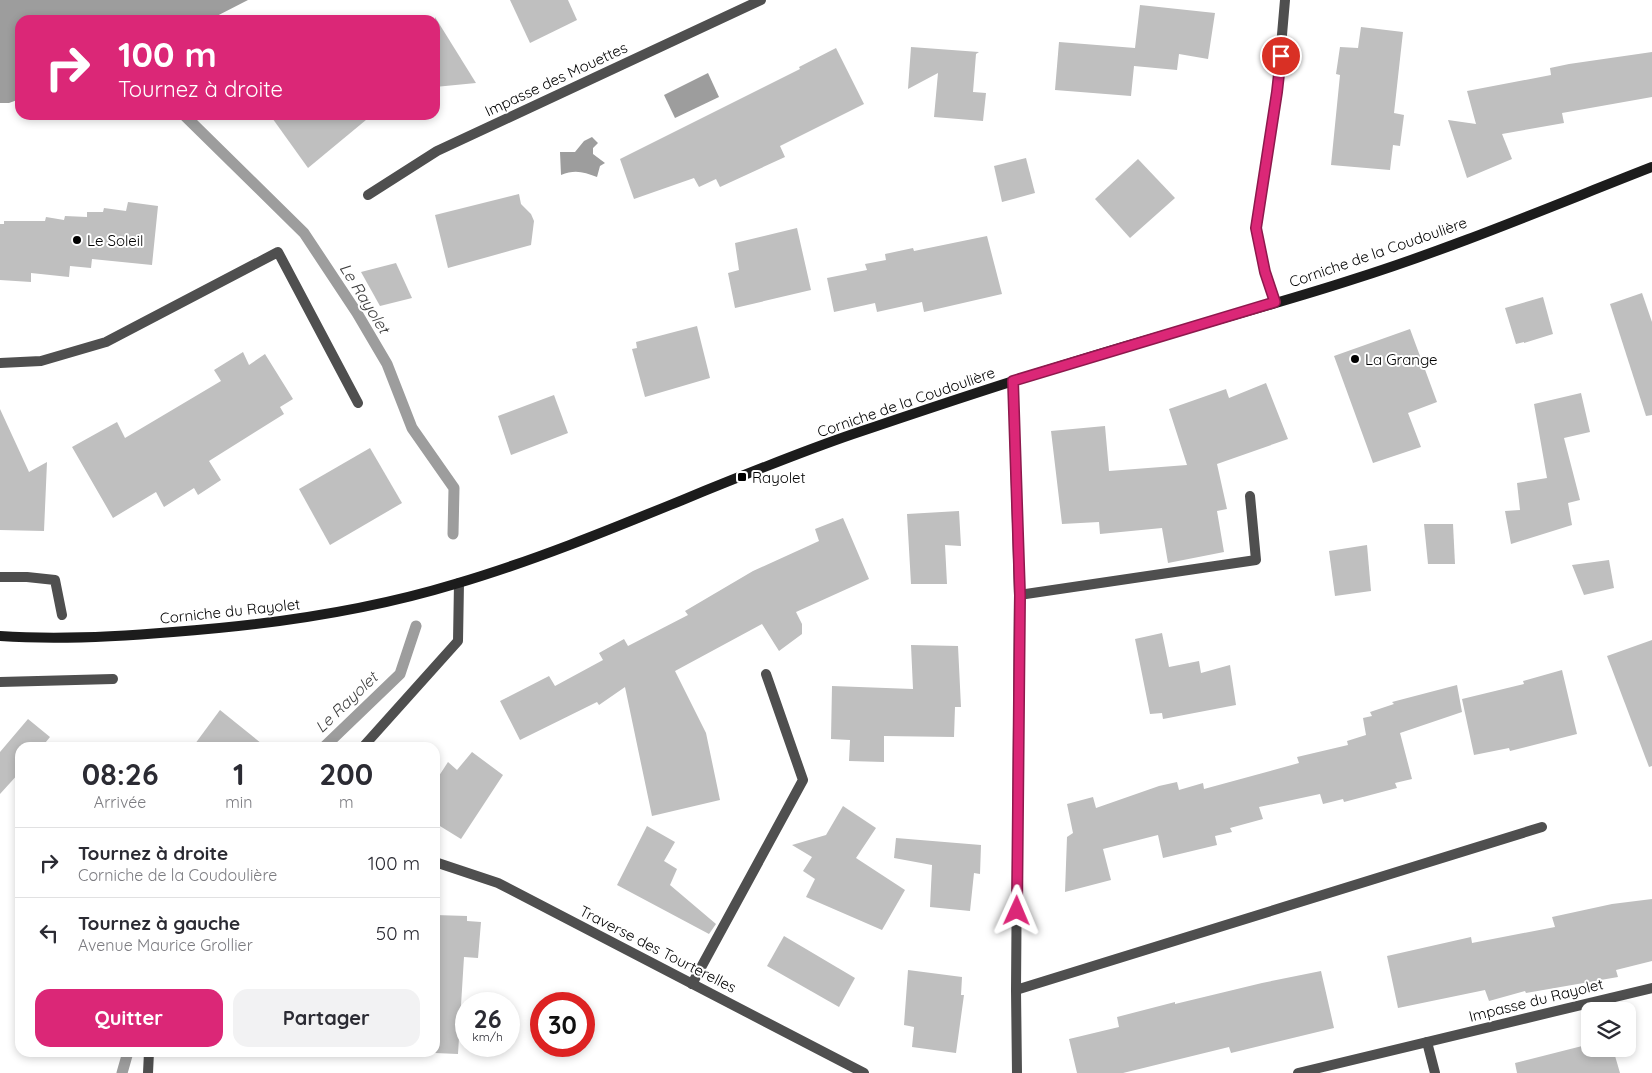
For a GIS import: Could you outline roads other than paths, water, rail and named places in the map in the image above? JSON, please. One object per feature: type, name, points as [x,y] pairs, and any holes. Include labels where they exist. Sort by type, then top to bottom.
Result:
[{"type":"main road","name":"Corniche de la Coudoulière","points":[[459,583],[557,549],[850,435],[1114,349],[1354,280],[1652,167]]},
{"type":"main road","name":"Corniche du Rayolet","points":[[0,636],[42,639],[111,637],[226,628],[314,617],[406,598],[459,583]]},
{"type":"street","name":"Impasse des Mouettes","points":[[368,194],[437,151],[761,0]]},
{"type":"street","points":[[1275,302],[1265,272],[1256,228],[1277,92],[1286,0]]},
{"type":"street","points":[[0,363],[41,361],[106,342],[278,252],[358,403]]},
{"type":"street","points":[[1013,381],[1020,595],[1016,990],[1017,1073]]},
{"type":"street","points":[[1020,595],[1256,560],[1250,496]]},
{"type":"street","points":[[0,577],[55,580],[62,615]]},
{"type":"street","points":[[367,742],[458,641],[459,583]]},
{"type":"street","points":[[692,984],[803,780],[766,674]]},
{"type":"street","points":[[0,682],[112,679]]},
{"type":"street","points":[[1016,990],[1542,827]]},
{"type":"street","name":"Traverse des Tourterelles","points":[[440,864],[498,883],[864,1073]]},
{"type":"street","name":"Impasse du Rayolet","points":[[1298,1073],[1652,988]]},
{"type":"street","points":[[1427,1042],[1435,1073]]},
{"type":"street","points":[[148,1073],[149,1057]]},
{"type":"waterway","name":"Le Rayolet","points":[[189,120],[304,233],[357,313],[387,364],[412,428],[454,488],[453,534]]},
{"type":"waterway","name":"Le Rayolet","points":[[329,742],[400,674],[416,626]]},
{"type":"waterway","name":"Le Rayolet","points":[[122,1073],[127,1057]]},
{"type":"place","name":"Le Soleil","points":[[77,240]]},
{"type":"place","name":"La Grange","points":[[1355,359]]},
{"type":"place","name":"Rayolet","points":[[742,477]]}]
